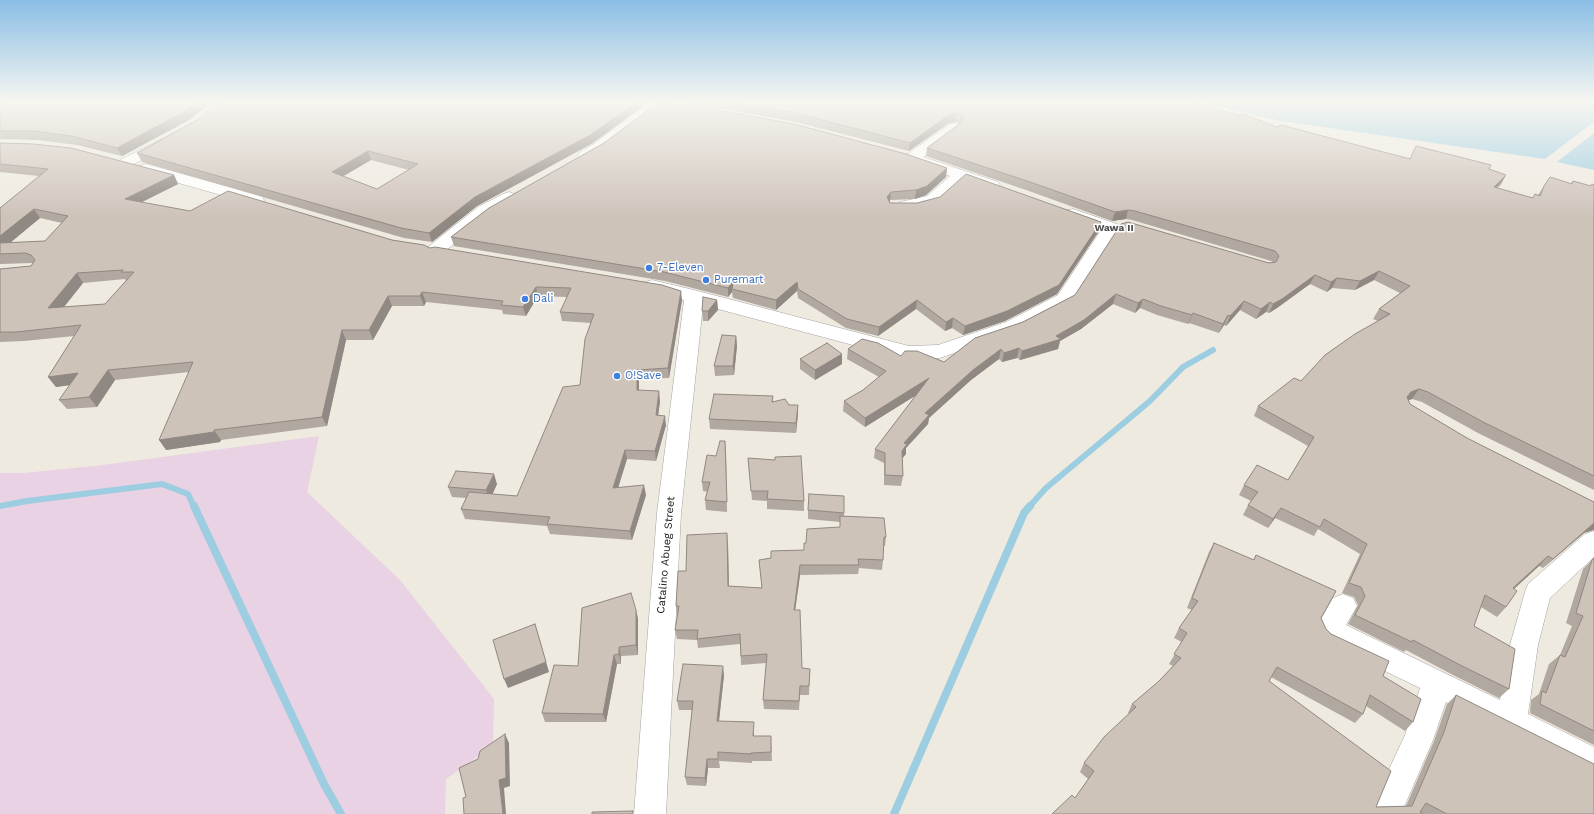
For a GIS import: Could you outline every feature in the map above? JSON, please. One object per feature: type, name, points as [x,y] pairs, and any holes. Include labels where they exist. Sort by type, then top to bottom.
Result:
[{"type":"street","points":[[167,141],[118,161],[274,206]]},
{"type":"street","points":[[572,162],[607,141]]},
{"type":"street","points":[[930,141],[903,156],[1007,190]]},
{"type":"street","points":[[896,206],[916,205],[933,200],[954,180],[963,175]]},
{"type":"street","points":[[434,251],[484,211],[524,189]]},
{"type":"street","points":[[634,283],[665,288],[909,353],[940,351],[1013,326],[1065,299],[1119,227],[1059,208]]},
{"type":"street","points":[[415,247],[458,254]]},
{"type":"street","name":"Catalino Abueg Street","points":[[650,814],[656,685],[669,513],[694,296]]},
{"type":"street","points":[[1512,721],[1524,646],[1538,592],[1594,541]]},
{"type":"street","points":[[1343,606],[1330,628],[1332,631],[1436,682],[1594,763]]},
{"type":"street","points":[[1384,814],[1418,740],[1427,716],[1436,682]]},
{"type":"shaded area","points":[[319,436],[307,492],[400,580],[494,699],[493,746],[446,779],[445,814],[0,814],[0,473],[24,473],[103,465]]},
{"type":"water","points":[[1420,141],[1569,141],[1545,159]]},
{"type":"water","points":[[1584,141],[1594,141],[1594,170],[1557,162]]},
{"type":"building","points":[[91,141],[130,141],[117,148]]},
{"type":"building","points":[[159,141],[579,141],[475,197],[429,233],[401,228],[137,153]],"holes":[[[368,151],[418,164],[377,189],[332,172]]]},
{"type":"building","points":[[607,141],[857,141],[906,154],[947,168],[927,186],[916,190],[891,192],[887,197],[890,203],[917,203],[940,197],[966,174],[1101,222],[1059,285],[1007,311],[965,326],[953,318],[946,322],[917,300],[879,327],[847,319],[798,289],[797,282],[776,300],[732,289],[734,280],[728,288],[664,272],[451,237],[489,208]]},
{"type":"building","points":[[902,141],[913,141],[910,143]]},
{"type":"building","points":[[936,141],[1342,141],[1410,159],[1416,146],[1491,165],[1489,169],[1506,175],[1494,187],[1533,198],[1535,194],[1540,196],[1550,177],[1572,184],[1573,181],[1591,186],[1592,184],[1594,185],[1594,476],[1485,423],[1428,392],[1419,389],[1411,392],[1407,397],[1410,404],[1467,438],[1594,502],[1594,523],[1553,559],[1548,556],[1513,588],[1517,591],[1506,607],[1485,595],[1474,626],[1515,649],[1509,689],[1413,640],[1412,642],[1355,615],[1365,596],[1361,587],[1349,583],[1367,544],[1324,519],[1320,527],[1281,508],[1273,519],[1248,505],[1258,492],[1244,485],[1257,465],[1288,480],[1314,437],[1258,406],[1294,378],[1301,381],[1325,355],[1355,334],[1390,314],[1379,309],[1410,286],[1379,271],[1360,281],[1337,278],[1331,282],[1315,275],[1282,299],[1273,304],[1270,302],[1261,309],[1244,301],[1230,316],[1228,315],[1223,324],[1193,313],[1192,315],[1143,299],[1138,303],[1116,294],[1084,320],[1056,336],[1061,339],[1022,351],[1019,348],[1004,353],[1001,349],[973,370],[925,413],[929,415],[904,443],[907,444],[902,451],[903,476],[885,475],[885,453],[875,449],[929,378],[865,418],[844,401],[863,390],[886,371],[848,349],[862,339],[878,343],[901,356],[905,351],[917,351],[944,362],[975,338],[1023,322],[1075,295],[1121,224],[1128,222],[1269,263],[1276,262],[1279,256],[1275,251],[1135,211],[1128,210],[1115,212],[927,148]]},
{"type":"building","points":[[0,143],[33,144],[71,148],[174,175],[125,199],[190,211],[228,191],[392,240],[424,245],[430,248],[435,247],[662,285],[681,291],[668,368],[637,370],[637,390],[659,391],[656,415],[665,416],[655,451],[625,450],[613,488],[644,485],[630,531],[547,524],[550,517],[461,509],[469,492],[517,496],[563,387],[580,385],[585,339],[594,314],[560,312],[571,288],[536,287],[523,307],[501,305],[503,301],[422,292],[420,296],[388,296],[369,330],[342,330],[322,417],[214,430],[214,432],[159,440],[193,362],[108,370],[89,397],[59,400],[78,373],[48,377],[81,325],[16,332],[0,332],[0,269],[31,266],[35,260],[31,255],[25,253],[0,254],[0,243],[45,241],[68,216],[34,209],[0,236],[0,208],[48,169],[0,164]],"holes":[[[123,270],[121,272],[134,272],[105,304],[48,308],[77,273]]]},
{"type":"building","points":[[703,297],[717,300],[708,311],[702,311]]},
{"type":"building","points":[[722,335],[736,336],[733,366],[714,366]]},
{"type":"building","points":[[827,343],[842,354],[815,370],[800,359]]},
{"type":"building","points":[[714,394],[773,396],[772,402],[785,399],[789,405],[798,405],[796,423],[709,419]]},
{"type":"building","points":[[720,441],[725,441],[727,502],[705,500],[710,482],[702,482],[707,455],[716,456]]},
{"type":"building","points":[[801,456],[804,501],[767,499],[768,491],[751,491],[748,458],[775,460],[775,457]]},
{"type":"building","points":[[456,471],[494,474],[486,490],[448,487]]},
{"type":"building","points":[[809,494],[844,496],[844,513],[808,510]]},
{"type":"building","points":[[840,516],[884,518],[886,537],[884,537],[883,560],[858,559],[859,565],[800,565],[794,610],[800,610],[802,668],[810,669],[809,686],[800,686],[799,701],[763,700],[767,654],[741,656],[740,634],[697,639],[698,630],[675,630],[679,606],[676,606],[678,571],[686,571],[687,535],[727,533],[728,586],[762,588],[759,560],[771,558],[771,551],[804,550],[807,529],[840,527]]},
{"type":"building","points":[[1214,543],[1254,560],[1256,555],[1336,591],[1321,618],[1326,629],[1331,634],[1389,661],[1383,676],[1421,699],[1413,722],[1370,695],[1363,714],[1277,667],[1269,681],[1391,771],[1376,807],[1412,806],[1444,732],[1456,695],[1594,764],[1594,814],[1447,814],[1426,803],[1420,812],[1423,814],[1052,814],[1072,795],[1075,798],[1094,771],[1084,763],[1104,737],[1136,707],[1132,704],[1158,682],[1181,658],[1174,654],[1187,633],[1179,628],[1198,601],[1192,598]]},
{"type":"building","points":[[1594,558],[1594,731],[1540,704],[1542,691],[1546,693],[1560,655],[1565,657],[1583,616],[1576,613],[1592,560]]},
{"type":"building","points":[[631,593],[636,610],[636,645],[619,647],[619,654],[614,655],[603,714],[542,713],[554,665],[578,666],[582,608]]},
{"type":"building","points":[[535,624],[546,662],[504,679],[493,640]]},
{"type":"building","points":[[683,664],[723,666],[717,721],[754,722],[753,736],[771,736],[771,752],[751,754],[718,752],[718,759],[707,759],[705,778],[685,777],[693,701],[677,701]]},
{"type":"building","points":[[505,734],[506,778],[499,780],[503,814],[464,814],[463,798],[466,797],[459,768],[478,759],[480,751]]},
{"type":"building","points":[[633,811],[632,814],[592,814],[592,812]]},
{"type":"waterway","points":[[1029,507],[1046,488],[1150,401],[1183,367],[1213,350]]},
{"type":"waterway","points":[[0,506],[27,501],[162,484],[188,494],[194,507]]},
{"type":"waterway","points":[[194,506],[324,784],[341,814]]},
{"type":"waterway","points":[[894,814],[1024,513],[1030,506]]},
{"type":"place","name":"7-Eleven","points":[[649,268]]},
{"type":"place","name":"Puremart","points":[[706,280]]},
{"type":"place","name":"Dali","points":[[525,299]]},
{"type":"place","name":"O!Save","points":[[617,376]]},
{"type":"district","name":"Wawa II","points":[[1114,228]]}]
